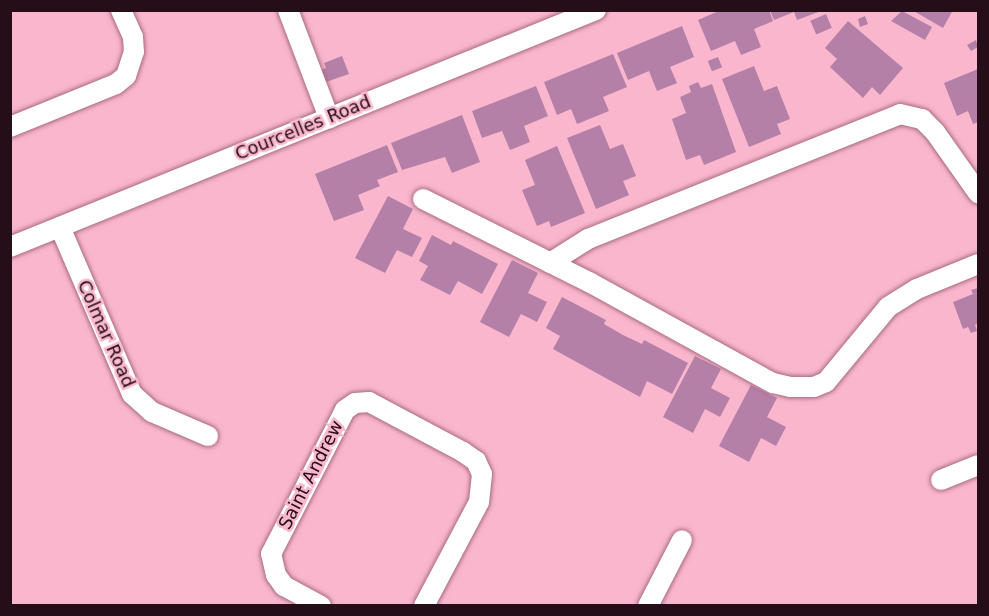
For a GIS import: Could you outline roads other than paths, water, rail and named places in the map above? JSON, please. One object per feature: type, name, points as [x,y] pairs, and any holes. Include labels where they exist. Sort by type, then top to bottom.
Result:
[{"type":"street","points":[[10,127],[116,84],[126,76],[133,58],[133,37],[121,10]]},
{"type":"street","points":[[288,10],[329,118]]},
{"type":"street","name":"Courcelles Road","points":[[10,246],[596,10]]},
{"type":"street","points":[[550,262],[588,239],[900,114],[922,119],[977,188]]},
{"type":"street","points":[[423,199],[550,262],[773,383],[803,388],[826,382],[888,307],[917,290],[978,264]]},
{"type":"street","name":"Colmar Road","points":[[60,227],[132,394],[152,412],[208,436]]},
{"type":"street","name":"Saint Andrew","points":[[321,606],[284,586],[274,570],[272,554],[345,410],[355,403],[369,402],[464,452],[476,461],[482,474],[479,502],[424,606]]},
{"type":"street","points":[[941,480],[978,465]]},
{"type":"street","points":[[648,606],[682,540]]}]
